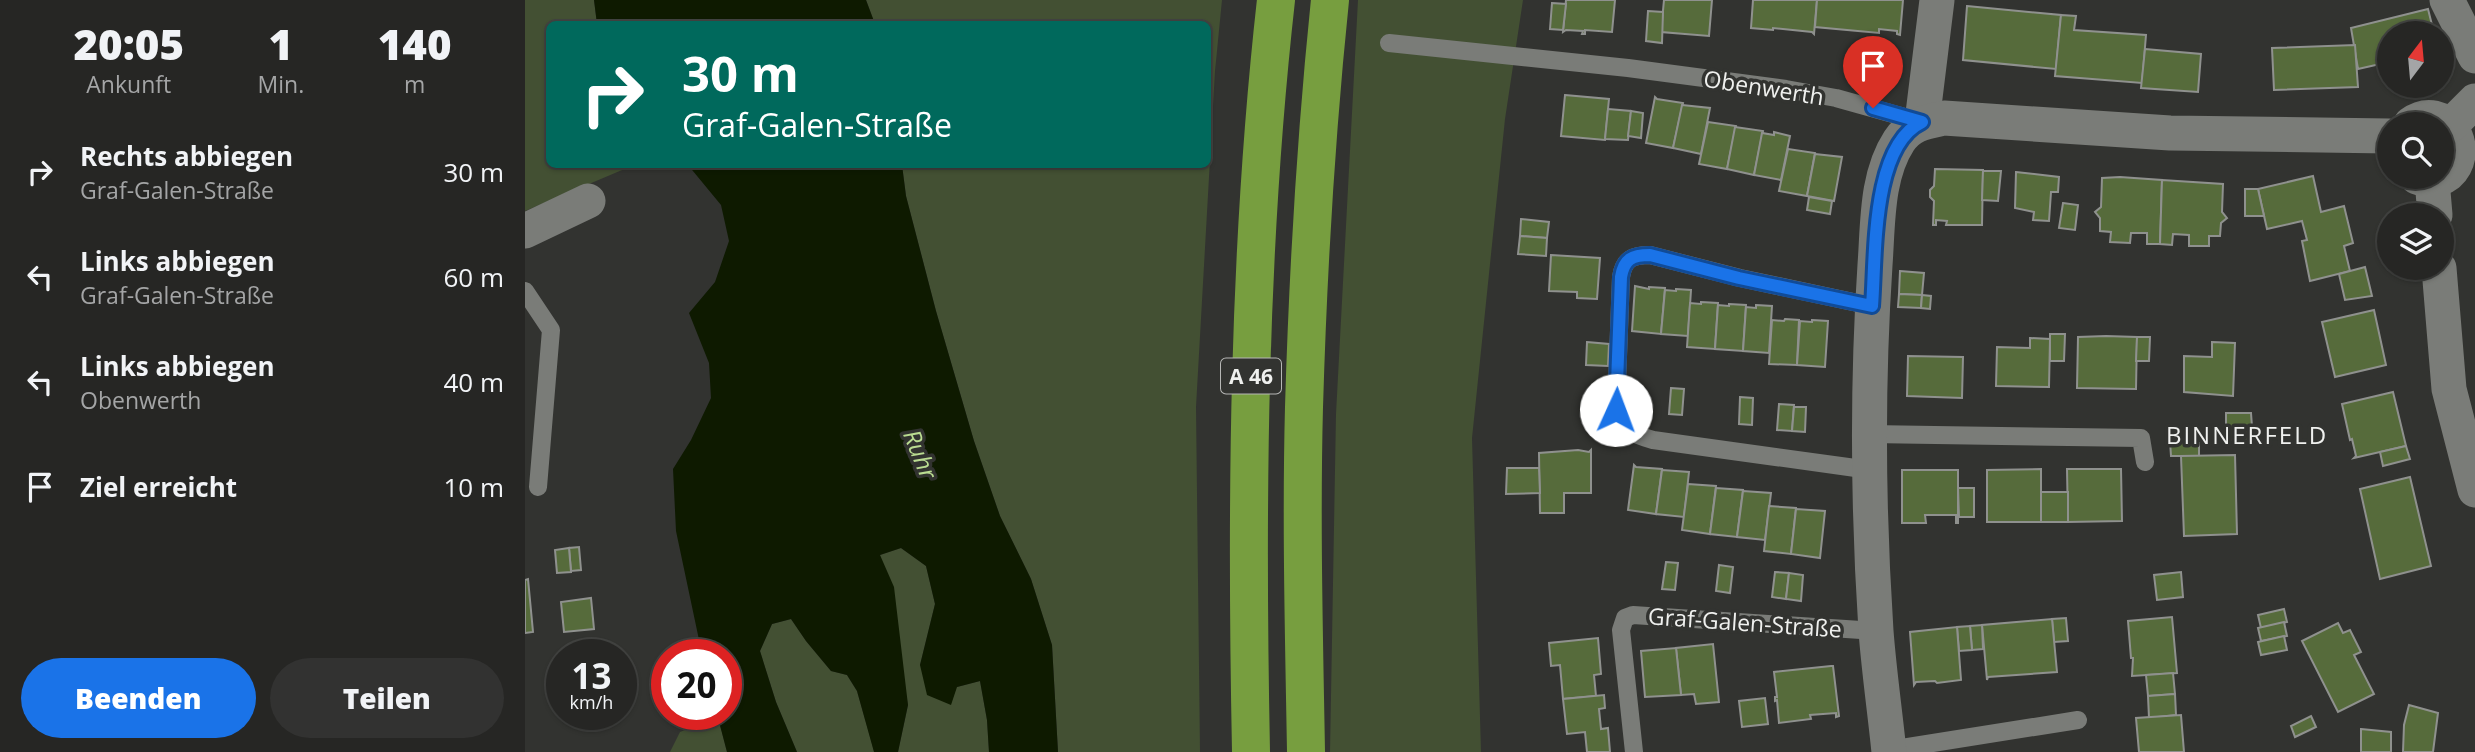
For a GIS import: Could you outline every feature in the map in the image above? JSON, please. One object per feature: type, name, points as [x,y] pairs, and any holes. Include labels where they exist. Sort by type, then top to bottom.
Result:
[{"type":"highway","name":"A 46","points":[[1251,752],[1248,606],[1249,416],[1267,78],[1276,0]]},
{"type":"highway","name":"A 46","points":[[1306,752],[1303,604],[1304,409],[1322,79],[1330,0]]},
{"type":"street","points":[[1922,122],[1937,0]]},
{"type":"street","points":[[2447,0],[2475,56]]},
{"type":"street","points":[[2454,169],[2460,159],[2458,135],[2463,113]]},
{"type":"street","name":"Obenwerth","points":[[1922,122],[1944,118],[2170,133],[2377,136]]},
{"type":"street","name":"Graf-Galen-Straße","points":[[1889,751],[1876,631],[1869,433],[1872,306],[1881,197],[1889,161],[1899,141],[1912,127],[1922,122]]},
{"type":"street","points":[[525,231],[588,201]]},
{"type":"street","points":[[2440,280],[2449,389],[2475,490]]},
{"type":"lane","name":"Obenwerth","points":[[1389,43],[1628,68],[1786,89],[1836,98],[1922,122]]},
{"type":"lane","points":[[1870,470],[1653,440],[1628,430],[1621,423],[1616,410],[1621,277],[1623,266],[1628,259],[1638,255],[1650,255],[1739,278],[1872,306]]},
{"type":"lane","points":[[525,291],[551,330],[538,488]]},
{"type":"lane","points":[[1869,433],[2141,438],[2145,462]]},
{"type":"lane","name":"Graf-Galen-Straße","points":[[1634,752],[1621,630],[1625,618],[1633,615],[1876,631]]},
{"type":"lane","points":[[1889,751],[2078,720]]},
{"type":"shaded area","points":[[525,0],[594,0],[597,21],[546,21],[546,168],[627,168],[525,211]]},
{"type":"shaded area","points":[[866,0],[1222,0],[1211,142],[1211,21],[874,21]]},
{"type":"shaded area","points":[[1358,0],[1523,0],[1505,119],[1472,438],[1481,752],[1330,752],[1336,414]]},
{"type":"shaded area","points":[[902,168],[1210,168],[1196,407],[1200,752],[1058,752],[1052,645],[1031,579],[1000,516],[974,441],[906,196]]},
{"type":"shaded area","points":[[901,548],[926,566],[935,604],[920,665],[957,687],[980,681],[989,752],[898,752],[908,705],[880,555]]},
{"type":"shaded area","points":[[791,619],[831,671],[847,675],[857,691],[874,751],[881,752],[797,752],[776,702],[760,651],[772,624]]},
{"type":"shaded area","points":[[721,730],[727,752],[670,752],[680,732]]},
{"type":"water","points":[[594,0],[866,0],[874,21],[597,21]]},
{"type":"water","name":"Ruhr","points":[[690,168],[902,168],[906,196],[936,311],[974,441],[1000,516],[1031,579],[1052,645],[1058,752],[989,752],[980,681],[957,687],[951,705],[927,695],[920,665],[935,604],[926,566],[901,548],[880,555],[894,587],[908,705],[898,752],[874,752],[857,691],[847,675],[831,671],[791,619],[772,624],[760,651],[776,702],[797,752],[727,752],[721,730],[742,730],[742,639],[699,639],[676,531],[673,469],[691,440],[711,398],[709,363],[689,313],[715,282],[729,241],[721,205]]},
{"type":"building","points":[[1566,0],[1615,0],[1612,32],[1563,32]]},
{"type":"building","points":[[1664,0],[1712,0],[1709,36],[1661,32]]},
{"type":"building","points":[[1753,0],[1817,0],[1814,34],[1751,28]]},
{"type":"building","points":[[1817,0],[1903,0],[1900,35],[1897,31],[1879,29],[1879,33],[1815,27]]},
{"type":"building","points":[[1552,3],[1566,4],[1563,30],[1550,29]]},
{"type":"building","points":[[1967,6],[2061,15],[2056,69],[1963,60]]},
{"type":"building","points":[[2428,9],[2431,21],[2379,21]]},
{"type":"building","points":[[1648,11],[1663,12],[1662,43],[1646,41]]},
{"type":"building","points":[[2061,15],[2076,16],[2074,30],[2146,35],[2142,83],[2055,76]]},
{"type":"building","points":[[2377,22],[2377,65],[2358,69],[2351,28]]},
{"type":"building","points":[[2355,45],[2358,87],[2274,90],[2272,48]]},
{"type":"building","points":[[2145,49],[2201,54],[2198,92],[2141,88]]},
{"type":"building","points":[[1565,95],[1609,99],[1605,140],[1561,136]]},
{"type":"building","points":[[1655,97],[1683,103],[1673,148],[1646,143]]},
{"type":"building","points":[[1682,105],[1710,108],[1701,154],[1673,148]]},
{"type":"building","points":[[1608,109],[1631,111],[1628,140],[1605,139]]},
{"type":"building","points":[[1631,111],[1643,113],[1641,138],[1628,136]]},
{"type":"building","points":[[1708,122],[1736,126],[1727,169],[1699,164]]},
{"type":"building","points":[[1735,127],[1763,131],[1754,175],[1727,169]]},
{"type":"building","points":[[1774,132],[1790,136],[1781,180],[1754,175],[1762,133],[1774,135]]},
{"type":"building","points":[[1788,149],[1815,153],[1807,196],[1779,191]]},
{"type":"building","points":[[1815,154],[1842,157],[1834,201],[1807,196]]},
{"type":"building","points":[[1935,169],[1983,170],[1982,225],[1946,225],[1947,221],[1936,220],[1936,225],[1933,225],[1934,201],[1930,197],[1930,190],[1934,186]]},
{"type":"building","points":[[1983,171],[2001,171],[1998,201],[1982,200]]},
{"type":"building","points":[[2016,172],[2059,177],[2058,192],[2051,192],[2049,221],[2033,220],[2034,212],[2015,208]]},
{"type":"building","points":[[2313,176],[2321,212],[2344,206],[2353,243],[2344,246],[2350,271],[2310,281],[2302,241],[2307,240],[2302,221],[2267,229],[2258,189]]},
{"type":"building","points":[[2102,178],[2162,180],[2160,244],[2147,244],[2147,233],[2131,233],[2130,243],[2110,242],[2111,232],[2100,231],[2100,218],[2095,212],[2101,207]]},
{"type":"building","points":[[2162,180],[2223,184],[2222,212],[2227,218],[2221,223],[2220,236],[2209,236],[2209,246],[2189,246],[2189,235],[2173,234],[2172,245],[2160,244]]},
{"type":"building","points":[[2245,189],[2258,189],[2264,216],[2245,216]]},
{"type":"building","points":[[1809,197],[1832,201],[1830,214],[1807,210]]},
{"type":"building","points":[[2063,203],[2078,205],[2075,230],[2059,228]]},
{"type":"building","points":[[1521,219],[1549,222],[1547,238],[1520,236]]},
{"type":"building","points":[[1520,236],[1547,238],[1546,256],[1518,254]]},
{"type":"building","points":[[1551,255],[1600,258],[1597,299],[1577,298],[1577,292],[1549,291]]},
{"type":"building","points":[[2365,267],[2372,296],[2345,300],[2339,274]]},
{"type":"building","points":[[1900,271],[1924,273],[1922,295],[1899,294]]},
{"type":"building","points":[[1635,286],[1665,288],[1661,334],[1632,331]]},
{"type":"building","points":[[1665,290],[1691,290],[1688,336],[1661,334]]},
{"type":"building","points":[[1899,294],[1922,295],[1921,308],[1898,307]]},
{"type":"building","points":[[1922,295],[1931,296],[1930,309],[1921,308]]},
{"type":"building","points":[[1690,303],[1718,303],[1715,349],[1687,347]]},
{"type":"building","points":[[1718,305],[1746,305],[1743,351],[1715,349]]},
{"type":"building","points":[[1756,305],[1772,306],[1769,353],[1743,351],[1746,307],[1756,308]]},
{"type":"building","points":[[2374,310],[2386,365],[2335,377],[2322,322]]},
{"type":"building","points":[[1772,320],[1799,320],[1797,365],[1769,364]]},
{"type":"building","points":[[1800,321],[1828,321],[1825,367],[1797,365]]},
{"type":"building","points":[[2050,334],[2065,334],[2064,361],[2050,361]]},
{"type":"building","points":[[2078,337],[2137,337],[2136,389],[2077,388]]},
{"type":"building","points":[[2137,337],[2150,337],[2149,361],[2136,361]]},
{"type":"building","points":[[2030,338],[2050,339],[2049,387],[1996,386],[1997,347],[2030,348]]},
{"type":"building","points":[[1587,342],[1609,344],[1608,366],[1586,365]]},
{"type":"building","points":[[2212,342],[2235,343],[2233,396],[2184,392],[2184,356],[2212,357]]},
{"type":"building","points":[[1908,356],[1963,357],[1962,398],[1907,396]]},
{"type":"building","points":[[1671,388],[1684,389],[1682,415],[1669,414]]},
{"type":"building","points":[[2393,392],[2406,446],[2354,458],[2356,456],[2342,404]]},
{"type":"building","points":[[1740,397],[1753,398],[1752,425],[1739,424]]},
{"type":"building","points":[[1779,404],[1794,405],[1792,431],[1777,430]]},
{"type":"building","points":[[1794,407],[1806,407],[1805,432],[1792,431]]},
{"type":"building","points":[[2226,413],[2251,413],[2253,441],[2226,440]]},
{"type":"building","points":[[2170,441],[2199,441],[2199,456],[2171,456]]},
{"type":"building","points":[[2406,446],[2410,459],[2383,466],[2380,452]]},
{"type":"building","points":[[1591,450],[1591,493],[1564,493],[1564,513],[1540,513],[1539,453]]},
{"type":"building","points":[[2235,455],[2237,534],[2184,536],[2181,456]]},
{"type":"building","points":[[1634,465],[1662,469],[1656,514],[1628,510]]},
{"type":"building","points":[[1507,468],[1539,468],[1540,493],[1506,494]]},
{"type":"building","points":[[2041,469],[2041,522],[1987,522],[1987,470]]},
{"type":"building","points":[[2067,469],[2121,469],[2122,521],[2068,522]]},
{"type":"building","points":[[1662,470],[1689,472],[1684,517],[1656,514]]},
{"type":"building","points":[[1902,470],[1958,470],[1958,523],[1956,515],[1925,515],[1926,523],[1902,523]]},
{"type":"building","points":[[2410,477],[2431,566],[2380,579],[2360,489]]},
{"type":"building","points":[[1688,484],[1716,486],[1710,534],[1682,530]]},
{"type":"building","points":[[1716,488],[1743,490],[1737,537],[1710,534]]},
{"type":"building","points":[[1958,488],[1974,488],[1974,517],[1959,517]]},
{"type":"building","points":[[1743,491],[1771,493],[1765,540],[1737,537]]},
{"type":"building","points":[[2041,492],[2068,492],[2068,522],[2041,522]]},
{"type":"building","points":[[1769,506],[1796,508],[1791,554],[1764,551]]},
{"type":"building","points":[[1796,509],[1825,511],[1820,558],[1791,554]]},
{"type":"building","points":[[579,547],[581,570],[571,571],[569,548]]},
{"type":"building","points":[[569,548],[571,572],[557,573],[555,550]]},
{"type":"building","points":[[1666,562],[1678,563],[1675,590],[1662,589]]},
{"type":"building","points":[[1719,565],[1733,567],[1730,593],[1716,591]]},
{"type":"building","points":[[1775,572],[1789,573],[1786,599],[1772,597]]},
{"type":"building","points":[[2181,572],[2183,597],[2157,600],[2154,575]]},
{"type":"building","points":[[1789,573],[1803,575],[1801,601],[1786,599]]},
{"type":"building","points":[[528,579],[533,632],[525,633],[525,580]]},
{"type":"building","points":[[591,598],[594,629],[564,632],[561,602]]},
{"type":"building","points":[[2284,609],[2287,622],[2261,628],[2258,615]]},
{"type":"building","points":[[2172,617],[2177,673],[2132,676],[2133,658],[2128,621]]},
{"type":"building","points":[[2066,618],[2068,641],[2054,642],[2052,619]]},
{"type":"building","points":[[2052,619],[2057,672],[1988,677],[1987,680],[1982,625]]},
{"type":"building","points":[[2284,622],[2287,636],[2261,641],[2258,628]]},
{"type":"building","points":[[2338,623],[2343,633],[2350,630],[2361,652],[2354,655],[2374,694],[2338,712],[2302,641]]},
{"type":"building","points":[[1982,625],[1983,649],[1972,650],[1970,626]]},
{"type":"building","points":[[1970,626],[1972,650],[1959,651],[1957,627]]},
{"type":"building","points":[[1957,627],[1961,680],[1916,682],[1914,685],[1910,632]]},
{"type":"building","points":[[2284,636],[2287,650],[2261,655],[2258,642]]},
{"type":"building","points":[[1598,638],[1601,674],[1594,675],[1596,696],[1563,699],[1560,665],[1551,666],[1549,643]]},
{"type":"building","points":[[1713,644],[1719,702],[1696,704],[1694,694],[1681,695],[1676,648]]},
{"type":"building","points":[[1676,648],[1681,695],[1645,697],[1641,651]]},
{"type":"building","points":[[1833,666],[1839,716],[1836,717],[1836,713],[1810,715],[1811,719],[1779,723],[1774,672]]},
{"type":"building","points":[[2173,673],[2175,694],[2148,696],[2146,675]]},
{"type":"building","points":[[2175,694],[2176,715],[2149,718],[2148,696]]},
{"type":"building","points":[[1604,695],[1605,708],[1599,709],[1601,729],[1608,728],[1610,752],[1587,752],[1585,732],[1567,734],[1563,699]]},
{"type":"building","points":[[1765,698],[1768,724],[1742,727],[1739,701]]},
{"type":"building","points":[[2409,705],[2438,713],[2433,752],[2403,752],[2404,725]]},
{"type":"building","points":[[2181,715],[2184,752],[2139,752],[2136,718]]},
{"type":"building","points":[[2311,716],[2316,727],[2295,737],[2291,726]]},
{"type":"building","points":[[2361,729],[2391,732],[2391,752],[2361,752]]},
{"type":"district","name":"BINNERFELD","points":[[2247,434]]},
{"type":"route","points":[[1616,410],[1621,277],[1623,266],[1628,259],[1638,255],[1650,255],[1739,278],[1872,306],[1877,234],[1889,161],[1899,141],[1912,127],[1922,122],[1873,108]]}]
